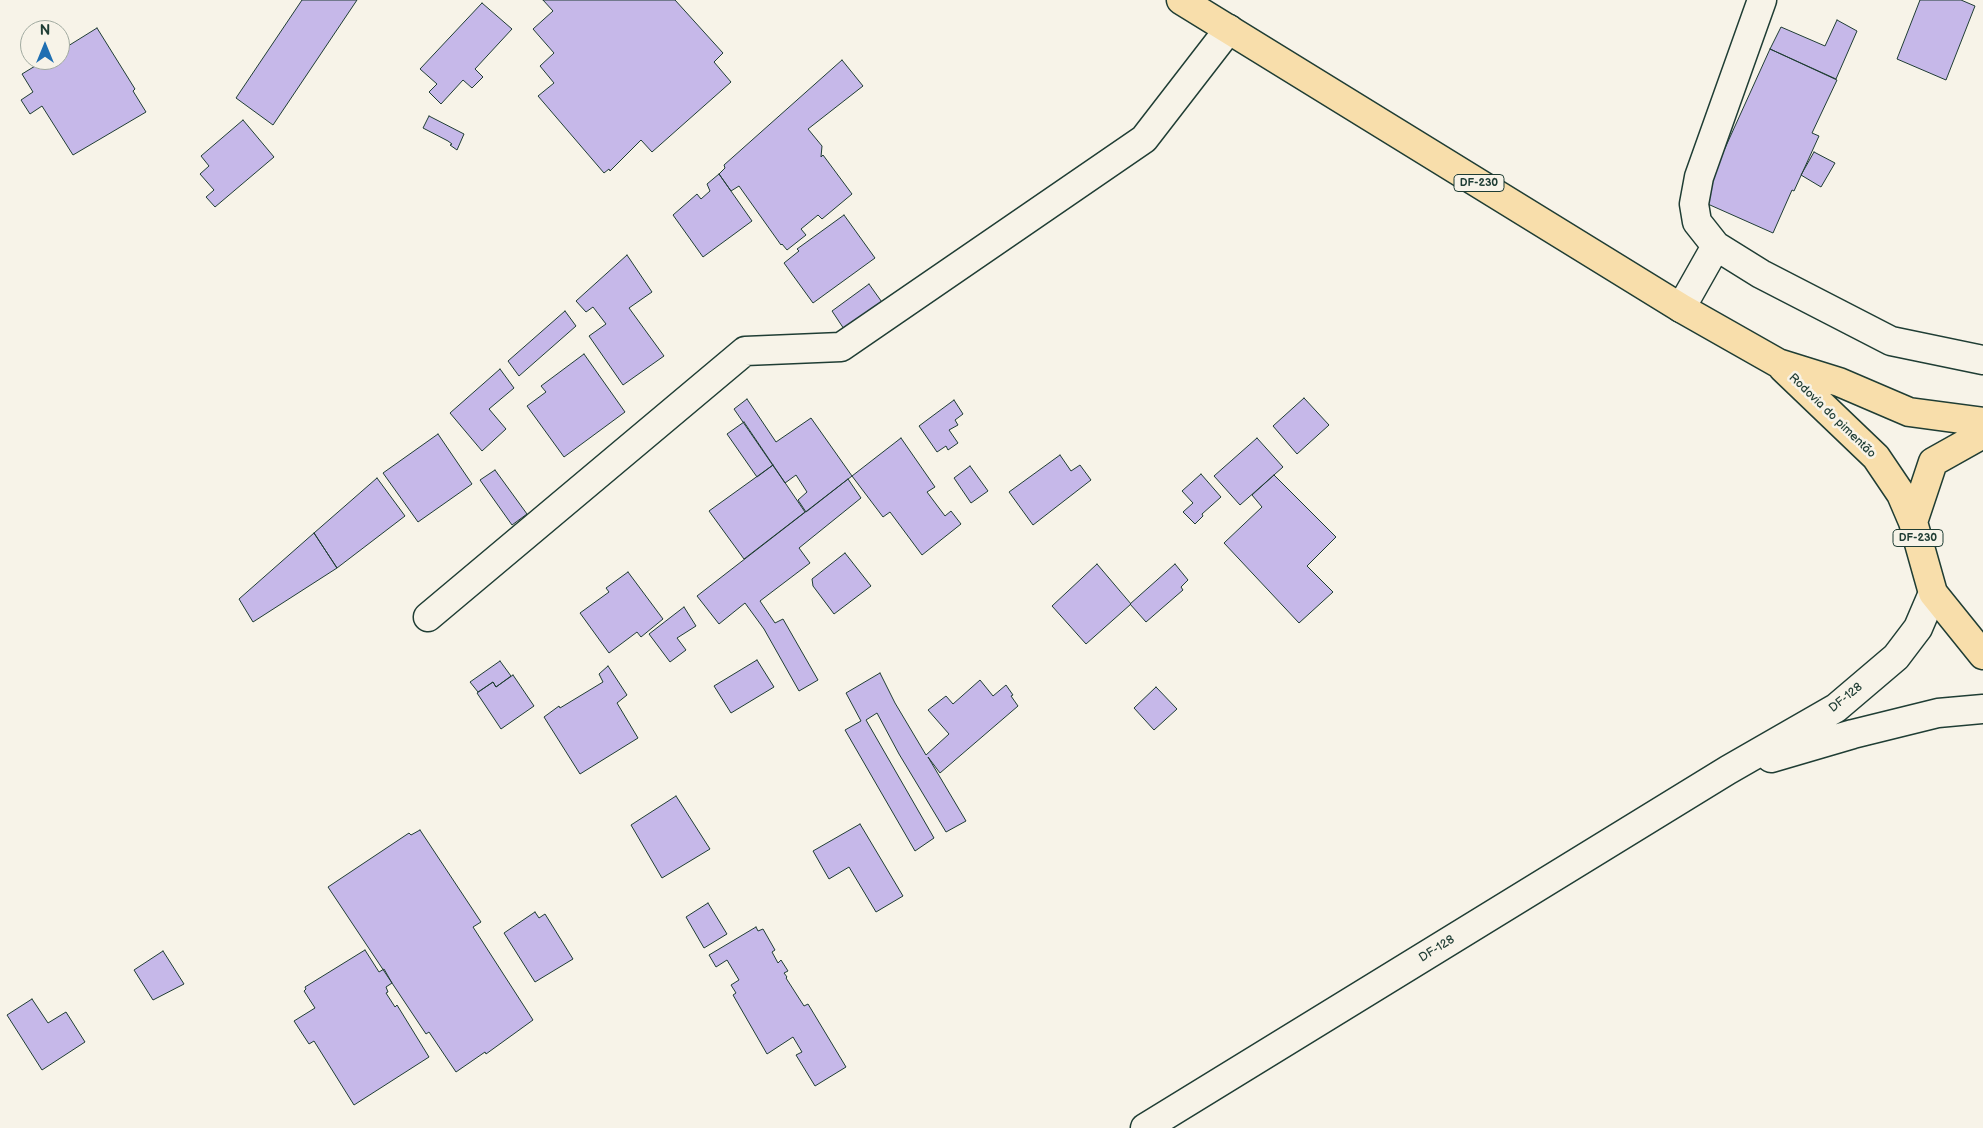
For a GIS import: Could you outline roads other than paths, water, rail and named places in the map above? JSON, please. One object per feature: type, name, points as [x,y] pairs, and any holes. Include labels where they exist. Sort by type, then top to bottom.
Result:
[{"type":"main road","name":"DF-230","points":[[1181,0],[1682,308],[1778,363],[1840,382],[1909,412],[1983,422]]},
{"type":"main road","name":"Rodovia do pimentão","points":[[1778,363],[1876,457],[1901,494],[1913,522]]},
{"type":"main road","name":"DF-230","points":[[1983,434],[1933,462],[1913,522],[1933,593],[1983,655]]},
{"type":"street","points":[[1762,0],[1699,176],[1694,204],[1697,222],[1716,246],[1761,274],[1891,341],[1983,360]]},
{"type":"street","points":[[428,617],[745,352],[842,347],[1144,139],[1229,29]]},
{"type":"street","points":[[1682,308],[1716,246]]},
{"type":"street","name":"DF-128","points":[[1145,1128],[1728,770],[1836,708],[1896,656],[1918,628],[1933,593]]},
{"type":"street","name":"DF-128","points":[[1728,770],[1853,734],[1938,713],[1983,709]]}]
